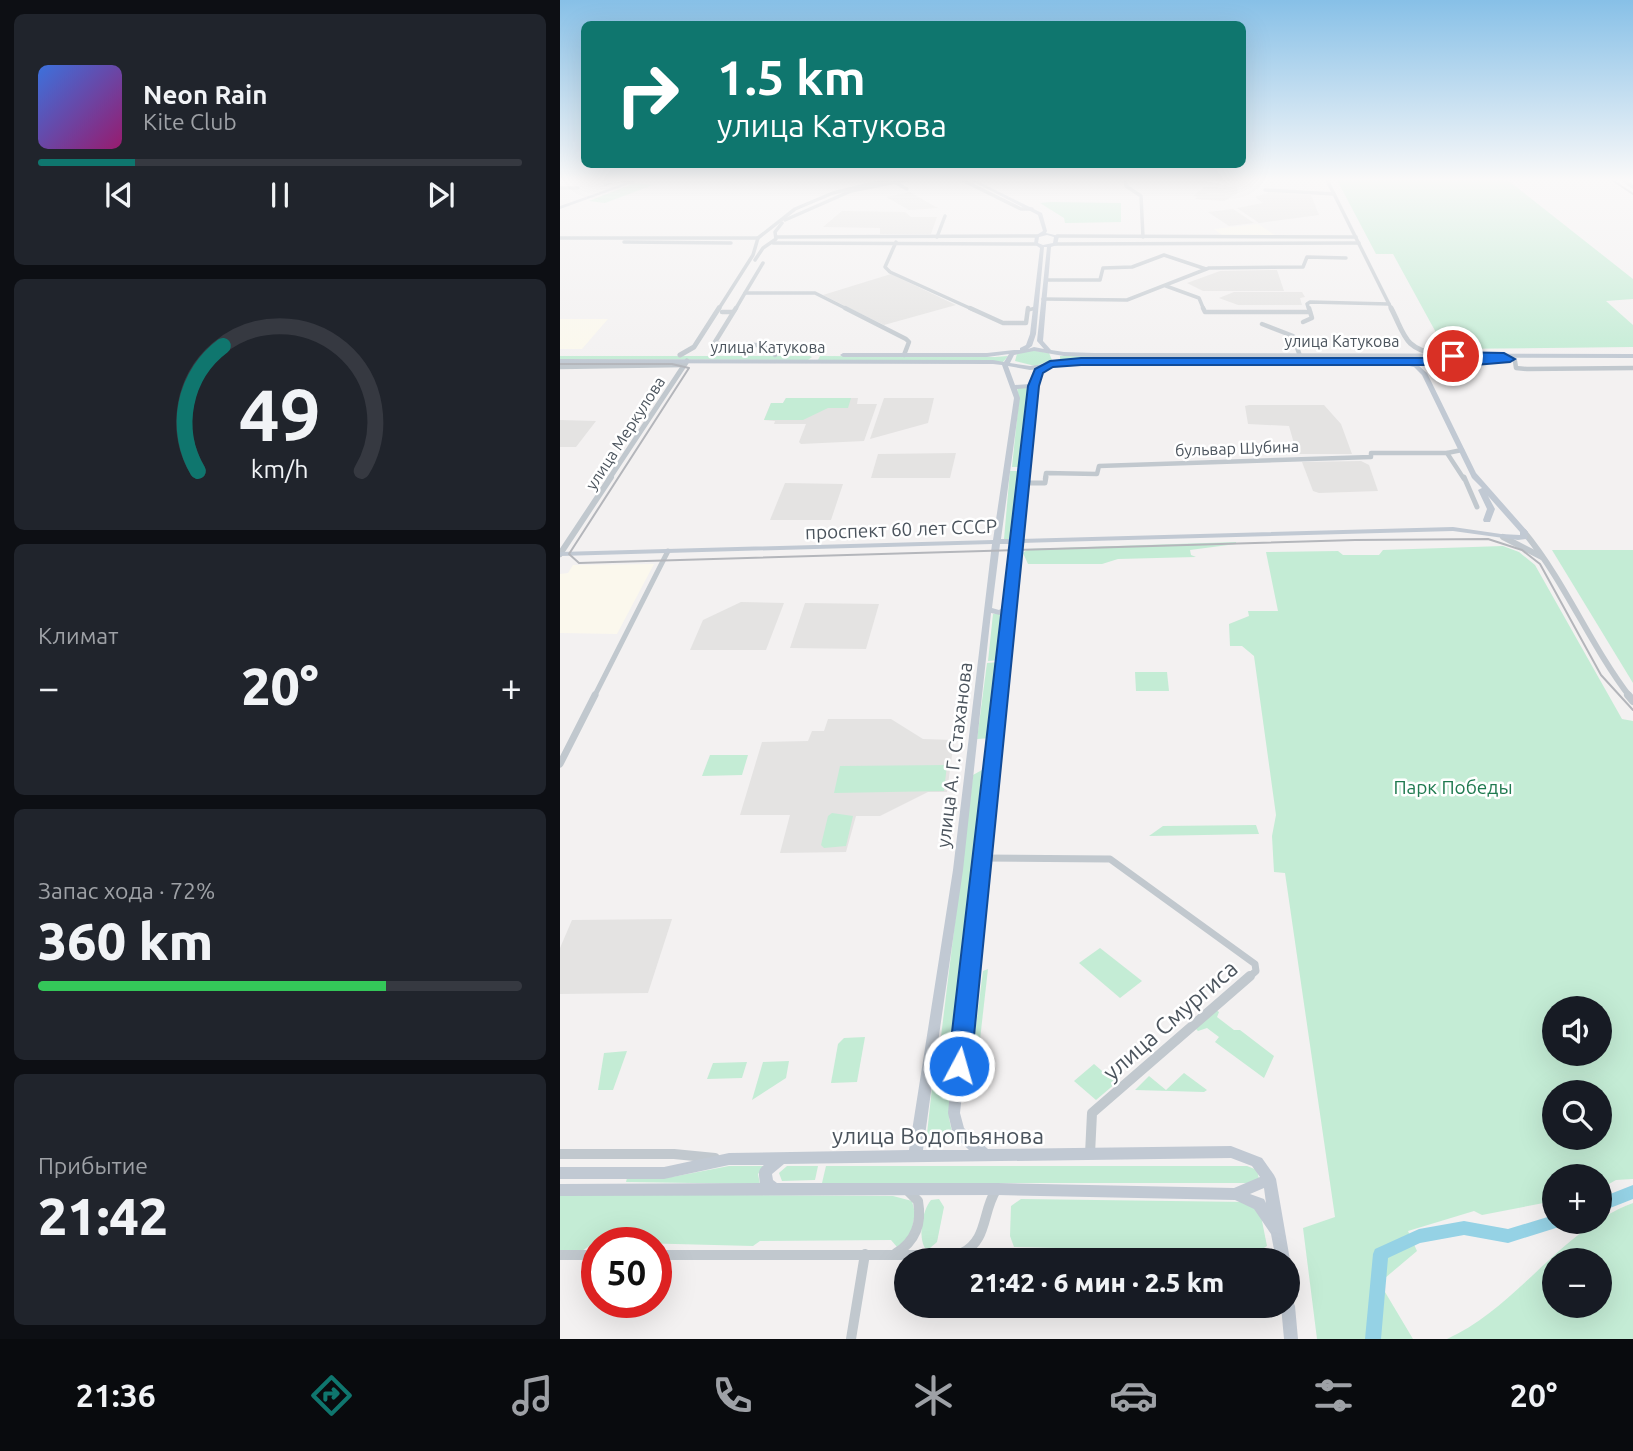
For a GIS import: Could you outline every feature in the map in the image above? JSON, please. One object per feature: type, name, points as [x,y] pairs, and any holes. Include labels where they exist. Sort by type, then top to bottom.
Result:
[{"type":"main road","points":[[1037,245],[1038,240]]},
{"type":"main road","points":[[1048,365],[1057,358],[1040,341],[1049,247],[1054,240]]},
{"type":"main road","points":[[1037,245],[1053,244]]},
{"type":"main road","points":[[1004,363],[1032,341],[1042,247],[1037,245]]},
{"type":"main road","name":"улица Катукова","points":[[560,361],[686,363],[904,355],[987,355],[1018,351],[1077,355],[1300,355],[1398,362],[1633,356]]},
{"type":"main road","name":"улица Катукова","points":[[560,355],[775,355],[1004,363],[1017,366],[1081,361],[1330,359],[1408,355],[1515,361],[1633,362]]},
{"type":"main road","points":[[1398,362],[1416,366],[1425,374],[1490,509],[1483,528],[1499,536]]},
{"type":"main road","points":[[1425,374],[1429,362]]},
{"type":"main road","name":"улица А. Г. Стаханова","points":[[915,1157],[969,777],[991,580],[1017,397],[1004,363]]},
{"type":"main road","name":"улица А. Г. Стаханова","points":[[986,1156],[958,1131],[954,1113],[1033,386],[1036,375],[1048,365]]},
{"type":"main road","points":[[1013,387],[1033,386]]},
{"type":"main road","points":[[1007,467],[1025,468]]},
{"type":"main road","points":[[1453,529],[1519,539],[1525,536],[1474,475]]},
{"type":"main road","points":[[1453,529],[1472,527],[1498,516],[1513,521]]},
{"type":"main road","name":"проспект 60 лет СССР","points":[[560,554],[1453,529]]},
{"type":"main road","points":[[991,580],[1003,575],[1010,580]]},
{"type":"main road","points":[[988,609],[1000,613],[1008,608]]},
{"type":"main road","points":[[969,777],[973,769],[981,768],[989,770],[990,777]]},
{"type":"main road","points":[[930,1058],[938,1066],[948,1066],[960,1057]]},
{"type":"main road","name":"улица Водопьянова","points":[[560,1173],[664,1173],[729,1159],[1231,1152],[1257,1162],[1269,1179]]},
{"type":"main road","points":[[779,1191],[766,1184],[765,1172],[768,1166],[783,1158]]},
{"type":"main road","points":[[1235,1194],[1269,1179],[1281,1248]]},
{"type":"main road","points":[[560,1190],[998,1189],[1235,1194],[1259,1204],[1279,1234]]},
{"type":"main road","points":[[1289,1318],[1291,1339]]},
{"type":"street","points":[[600,240],[725,240]]},
{"type":"street","points":[[680,355],[694,347],[753,255],[758,240]]},
{"type":"street","points":[[760,240],[771,244],[896,242],[1037,245]]},
{"type":"street","points":[[699,353],[698,348],[747,272],[773,240]]},
{"type":"street","points":[[896,242],[886,269],[1003,323],[1026,323],[1028,308],[1036,308]]},
{"type":"street","points":[[1053,244],[1359,243],[1409,344],[1411,353],[1408,355]]},
{"type":"street","points":[[1046,280],[1100,280],[1103,268],[1132,267],[1160,255],[1206,268],[1305,267],[1303,263],[1307,257],[1346,258]]},
{"type":"street","points":[[763,263],[715,342],[721,345],[770,345],[775,355]]},
{"type":"street","points":[[1043,299],[1127,300],[1206,268]]},
{"type":"street","points":[[747,272],[757,272]]},
{"type":"street","points":[[1031,284],[1038,284]]},
{"type":"street","points":[[1166,286],[1199,298],[1205,312],[1310,312]]},
{"type":"street","points":[[745,293],[815,293],[906,339],[909,342],[904,355]]},
{"type":"street","points":[[1303,323],[1312,318],[1307,304],[1315,302],[1389,304]]},
{"type":"street","points":[[722,312],[733,312]]},
{"type":"street","points":[[1262,324],[1293,335],[1300,355]]},
{"type":"street","points":[[1409,344],[1422,353],[1444,356]]},
{"type":"street","points":[[1515,361],[1516,368],[1527,369],[1633,368]]},
{"type":"street","points":[[560,368],[686,363]]},
{"type":"street","name":"улица Меркулова","points":[[560,554],[686,363]]},
{"type":"street","name":"бульвар Шубина","points":[[1023,483],[1045,483],[1046,473],[1097,474],[1099,466],[1371,457],[1371,453],[1447,453],[1462,450]]},
{"type":"street","points":[[1447,453],[1460,469],[1477,507]]},
{"type":"street","points":[[1524,532],[1550,564],[1603,661],[1633,701]]},
{"type":"street","points":[[1499,536],[1531,549],[1550,564]]},
{"type":"street","points":[[560,764],[668,551]]},
{"type":"street","name":"улица Смургиса","points":[[981,858],[1110,859],[1255,964],[1256,971],[1092,1113],[1090,1154]]},
{"type":"street","points":[[560,1154],[674,1154],[729,1159]]},
{"type":"street","points":[[973,1248],[980,1239],[993,1192],[998,1189]]},
{"type":"street","points":[[672,1255],[892,1255],[909,1245],[918,1225],[918,1201],[907,1190]]},
{"type":"street","points":[[851,1339],[865,1254]]},
{"type":"street","points":[[560,1255],[581,1255]]},
{"type":"shaded area","points":[[1277,270],[1284,291],[1203,291],[1187,283],[1220,271]]},
{"type":"shaded area","points":[[891,274],[956,305],[884,325],[823,295]]},
{"type":"shaded area","points":[[1234,292],[1302,292],[1305,297],[1300,298],[1302,305],[1238,305],[1219,298]]},
{"type":"shaded area","points":[[560,319],[608,319],[582,349],[560,349]]},
{"type":"shaded area","points":[[786,398],[858,398],[857,404],[877,404],[864,441],[801,444],[799,442],[806,424],[774,424],[775,421],[764,420],[771,403],[783,403]]},
{"type":"shaded area","points":[[884,398],[934,398],[928,423],[870,439]]},
{"type":"shaded area","points":[[1324,405],[1341,424],[1352,454],[1297,454],[1289,426],[1248,424],[1245,406]]},
{"type":"shaded area","points":[[560,420],[596,421],[576,447],[560,447]]},
{"type":"shaded area","points":[[956,453],[950,478],[871,478],[878,454]]},
{"type":"shaded area","points":[[1361,461],[1369,465],[1378,491],[1313,491],[1302,462]]},
{"type":"shaded area","points":[[785,483],[843,484],[831,520],[770,520]]},
{"type":"shaded area","points":[[654,564],[617,634],[560,633],[560,574],[568,573],[573,565]]},
{"type":"shaded area","points":[[741,602],[784,603],[766,650],[690,650],[703,620]]},
{"type":"shaded area","points":[[805,603],[879,604],[866,649],[790,648]]},
{"type":"shaded area","points":[[828,719],[891,719],[923,739],[954,740],[947,792],[928,792],[880,816],[856,816],[846,852],[780,853],[790,815],[740,815],[762,742],[808,741],[812,731],[824,731]]},
{"type":"shaded area","points":[[672,919],[648,993],[560,994],[560,948],[572,920]]},
{"type":"green space","points":[[1369,240],[1584,240],[1633,279],[1633,299],[1606,301],[1633,325],[1633,347],[1445,349],[1393,254],[1376,254]]},
{"type":"green space","points":[[1030,350],[1049,353],[1052,360],[1035,366],[1015,361],[1017,354]]},
{"type":"green space","points":[[560,356],[812,357],[808,360],[560,359]]},
{"type":"green space","points":[[820,356],[1008,356],[1003,362],[818,360]]},
{"type":"green space","points":[[1060,356],[1321,357],[1321,360],[1060,361]]},
{"type":"green space","points":[[1017,387],[1030,388],[1021,467],[1012,467],[1019,399]]},
{"type":"green space","points":[[786,398],[851,398],[848,408],[828,408],[803,420],[764,420],[771,403],[783,403]]},
{"type":"green space","points":[[1010,471],[1021,471],[1012,539],[1004,539]]},
{"type":"green space","points":[[1236,542],[1190,550],[1191,555],[1196,557],[1118,559],[1102,564],[1028,564],[1023,553],[1028,549]]},
{"type":"green space","name":"Парк Победы","points":[[1503,546],[1519,552],[1535,565],[1622,719],[1633,721],[1633,1179],[1612,1182],[1612,1164],[1542,1164],[1542,1203],[1482,1215],[1474,1211],[1408,1231],[1417,1251],[1385,1278],[1385,1292],[1413,1339],[1317,1339],[1303,1228],[1335,1217],[1285,873],[1274,872],[1272,836],[1276,815],[1254,656],[1242,646],[1230,646],[1229,624],[1249,616],[1248,611],[1278,611],[1266,552],[1338,551],[1343,555],[1379,555],[1383,550]]},
{"type":"green space","points":[[1552,550],[1633,550],[1633,683]]},
{"type":"green space","points":[[993,614],[1006,614],[1000,660],[988,661]]},
{"type":"green space","points":[[1000,662],[992,738],[977,739],[987,663]]},
{"type":"green space","points":[[1135,672],[1167,672],[1169,691],[1136,691]]},
{"type":"green space","points":[[710,755],[748,755],[742,775],[702,776]]},
{"type":"green space","points":[[947,765],[944,791],[834,793],[840,766]]},
{"type":"green space","points":[[982,770],[987,774],[958,1048],[952,1060],[945,1061],[939,1053],[973,775]]},
{"type":"green space","points":[[832,813],[853,816],[846,846],[824,848],[821,845],[828,816]]},
{"type":"green space","points":[[1256,825],[1259,834],[1149,836],[1163,826]]},
{"type":"green space","points":[[1100,948],[1142,981],[1120,998],[1079,963]]},
{"type":"green space","points":[[988,969],[978,1057],[974,1059],[972,1057],[983,971]]},
{"type":"green space","points":[[1216,1010],[1219,1012],[1217,1017],[1234,1030],[1240,1030],[1274,1056],[1264,1078],[1215,1042],[1219,1037],[1207,1028],[1198,1031],[1195,1028]]},
{"type":"green space","points":[[865,1037],[857,1082],[831,1083],[838,1044],[844,1038]]},
{"type":"green space","points":[[627,1051],[613,1090],[598,1090],[604,1053]]},
{"type":"green space","points":[[789,1061],[786,1078],[752,1100],[763,1062]]},
{"type":"green space","points":[[747,1062],[742,1078],[707,1079],[713,1063]]},
{"type":"green space","points":[[1094,1064],[1116,1083],[1096,1100],[1074,1081]]},
{"type":"green space","points":[[934,1069],[954,1069],[949,1118],[953,1137],[931,1137],[927,1134]]},
{"type":"green space","points":[[1184,1073],[1207,1090],[1204,1092],[1135,1090],[1149,1076],[1166,1090]]},
{"type":"green space","points":[[729,1166],[764,1166],[758,1174],[760,1184],[626,1182],[627,1178],[672,1177]]},
{"type":"green space","points":[[787,1166],[818,1166],[815,1180],[782,1181],[779,1173]]},
{"type":"green space","points":[[826,1166],[1247,1166],[1257,1170],[1259,1179],[1255,1183],[822,1183]]},
{"type":"green space","points":[[560,1194],[893,1196],[912,1201],[915,1213],[910,1239],[897,1247],[891,1240],[760,1241],[753,1246],[672,1244],[672,1227],[581,1227],[581,1251],[560,1250]]},
{"type":"green space","points":[[939,1199],[944,1207],[937,1242],[930,1248],[925,1248],[921,1231],[923,1217],[931,1200]]},
{"type":"green space","points":[[1021,1199],[1246,1202],[1260,1211],[1267,1246],[1014,1247],[1010,1236],[1011,1206]]},
{"type":"green space","points":[[1633,1203],[1633,1339],[1447,1339],[1496,1308],[1542,1267],[1542,1318],[1612,1318],[1612,1248],[1562,1248],[1579,1234],[1612,1234],[1612,1213]]},
{"type":"waterway","points":[[1612,1200],[1633,1192]]},
{"type":"waterway","points":[[1373,1339],[1381,1254],[1419,1236],[1464,1228],[1508,1236],[1542,1226]]},
{"type":"tram line","points":[[560,364],[672,364],[689,368],[569,554],[579,563],[1355,540],[1488,539],[1522,550],[1540,564],[1601,675],[1633,710]]},
{"type":"route","points":[[959,1066],[1013,551],[1032,415],[1033,386],[1038,371],[1045,366],[1081,361],[1475,362],[1510,359],[1504,356],[1453,356]]}]
